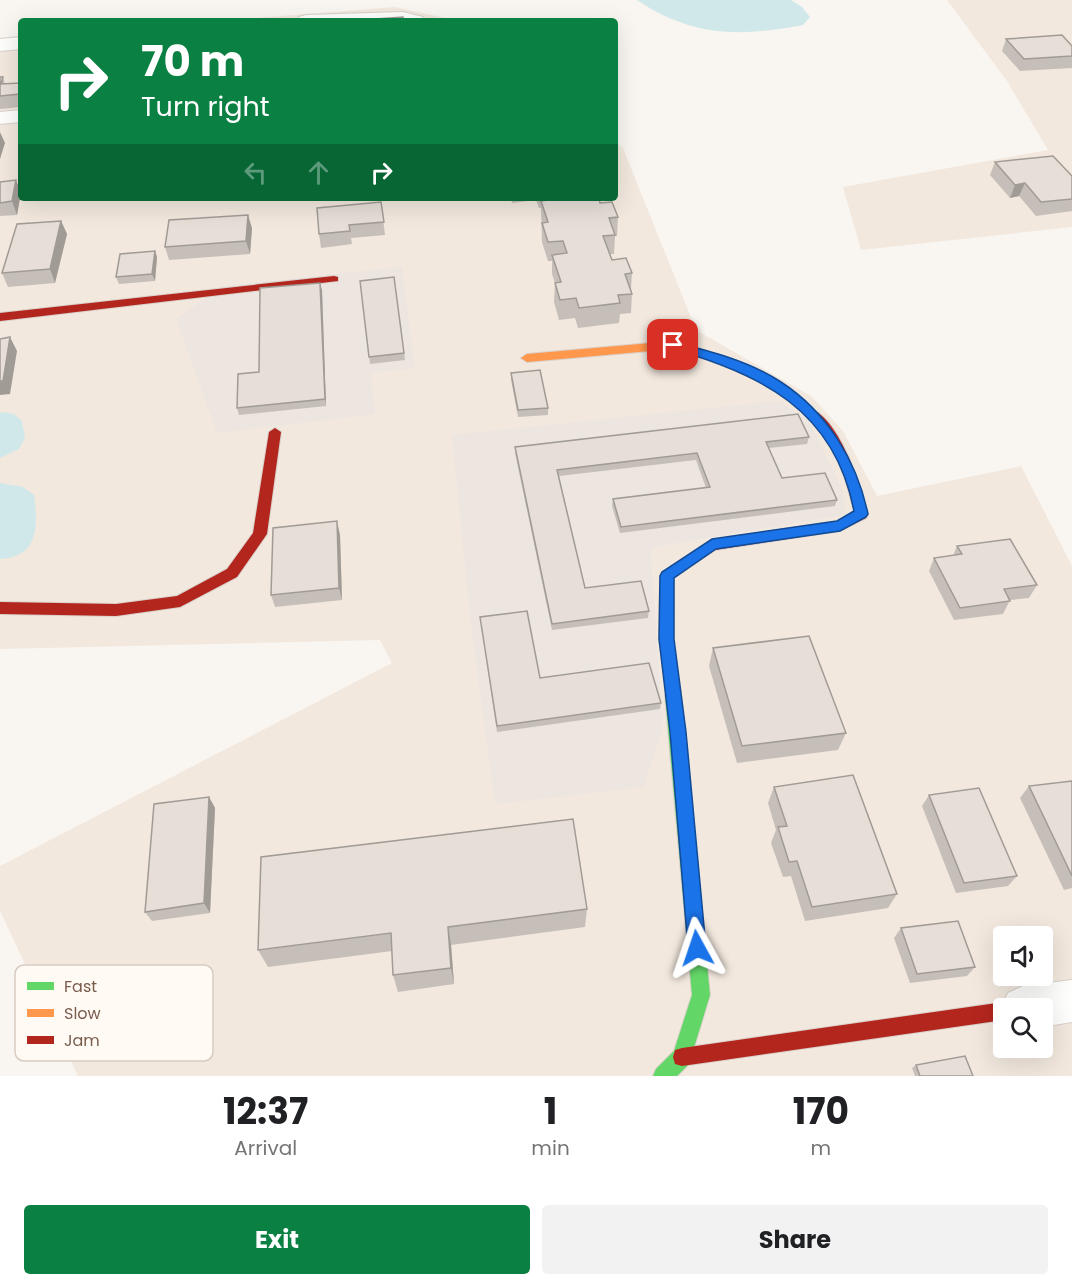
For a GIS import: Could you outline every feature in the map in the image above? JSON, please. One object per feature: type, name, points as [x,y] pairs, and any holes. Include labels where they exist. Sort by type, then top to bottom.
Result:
[{"type":"street","points":[[0,45],[18,43]]},
{"type":"street","points":[[0,118],[18,116]]},
{"type":"street","points":[[0,317],[334,279]]},
{"type":"street","points":[[527,358],[673,345],[717,357],[777,385],[819,420],[842,456],[856,488],[861,514],[840,526],[712,545],[667,576],[666,639],[678,732],[701,995],[682,1057],[663,1076]]},
{"type":"street","points":[[0,608],[116,610],[180,601],[232,573],[260,534],[275,432]]},
{"type":"street","points":[[1053,1004],[1072,1001]]},
{"type":"street","points":[[682,1057],[993,1013]]},
{"type":"shaded area","points":[[947,0],[1072,0],[1072,227],[861,250],[843,187],[1048,150],[1007,81]]},
{"type":"shaded area","points":[[395,7],[444,18],[257,18]]},
{"type":"shaded area","points":[[18,36],[18,201],[618,201],[618,144],[623,148],[696,330],[811,396],[843,431],[877,496],[1021,466],[1072,566],[1072,1076],[78,1076],[71,1061],[213,1061],[213,965],[26,965],[0,911],[0,866],[392,663],[380,640],[0,649],[0,38]],"holes":[[[177,319],[370,373],[375,414]],[[452,435],[846,515],[651,548],[663,728]]]},
{"type":"shaded area","points":[[402,267],[415,368],[371,373],[375,414],[217,433],[176,319],[222,286]]},
{"type":"shaded area","points":[[779,401],[809,421],[843,491],[846,515],[651,548],[663,728],[643,787],[495,804],[471,625],[452,435]]},
{"type":"water","points":[[637,0],[791,0],[802,7],[810,17],[803,25],[780,29],[717,31],[677,21]]},
{"type":"water","points":[[0,413],[14,414],[22,421],[25,438],[19,449],[0,458]]},
{"type":"water","points":[[0,483],[23,487],[34,495],[36,518],[33,538],[29,546],[22,553],[0,559]]},
{"type":"building","points":[[1062,35],[1072,46],[1072,56],[1024,59],[1006,39]]},
{"type":"building","points":[[0,77],[3,77],[1,84],[18,83],[18,94],[0,96]]},
{"type":"building","points":[[1053,156],[1072,176],[1072,199],[1041,202],[1025,183],[1015,185],[995,162]]},
{"type":"building","points":[[16,180],[12,201],[0,203],[0,182]]},
{"type":"building","points":[[541,201],[612,202],[618,217],[609,218],[615,235],[603,236],[612,260],[626,258],[632,273],[625,274],[632,294],[618,295],[620,303],[579,308],[576,298],[560,300],[555,283],[561,282],[552,255],[567,253],[563,241],[548,242],[542,223],[548,222]]},
{"type":"building","points":[[381,202],[384,222],[349,225],[350,231],[319,234],[317,208]]},
{"type":"building","points":[[248,215],[246,241],[165,247],[169,220]]},
{"type":"building","points":[[61,221],[50,269],[2,273],[17,224]]},
{"type":"building","points":[[155,251],[152,274],[116,277],[120,254]]},
{"type":"building","points":[[394,277],[404,353],[369,357],[360,281]]},
{"type":"building","points":[[320,283],[325,399],[237,408],[238,374],[259,372],[260,288]]},
{"type":"building","points":[[10,337],[3,381],[0,381],[0,339]]},
{"type":"building","points":[[540,370],[548,408],[518,410],[511,373]]},
{"type":"building","points":[[798,414],[809,437],[766,442],[782,478],[825,473],[837,500],[621,527],[613,499],[710,487],[697,453],[557,470],[585,588],[641,581],[649,611],[552,624],[515,447]]},
{"type":"building","points":[[337,521],[339,588],[271,595],[273,528]]},
{"type":"building","points":[[1010,539],[1037,585],[1004,589],[1010,601],[960,608],[934,558],[962,554],[957,546]]},
{"type":"building","points":[[527,611],[540,678],[649,663],[661,703],[497,726],[480,617]]},
{"type":"building","points":[[809,636],[846,733],[742,746],[713,648]]},
{"type":"building","points":[[853,775],[897,894],[812,907],[797,861],[789,862],[778,827],[787,826],[774,787]]},
{"type":"building","points":[[1072,781],[1072,876],[1029,786]]},
{"type":"building","points":[[979,788],[1017,876],[964,883],[929,795]]},
{"type":"building","points":[[209,797],[204,903],[145,912],[154,804]]},
{"type":"building","points":[[573,819],[587,909],[448,927],[451,968],[393,975],[391,933],[258,950],[261,857]]},
{"type":"building","points":[[958,921],[975,967],[917,974],[901,928]]},
{"type":"building","points":[[965,1056],[973,1076],[920,1076],[916,1065]]},
{"type":"traffic: fast","points":[[663,1076],[682,1057],[701,995],[673,695]]},
{"type":"traffic: slow","points":[[527,358],[673,345],[717,357],[777,385],[809,412]]},
{"type":"traffic: jam","points":[[0,317],[334,279]]},
{"type":"traffic: jam","points":[[673,695],[666,639],[667,576],[712,545],[840,526],[861,514],[854,486],[843,458],[828,433],[809,412]]},
{"type":"traffic: jam","points":[[0,608],[116,610],[180,601],[232,573],[260,534],[275,432]]},
{"type":"traffic: jam","points":[[682,1057],[993,1013]]},
{"type":"route","points":[[673,345],[717,357],[777,385],[819,420],[842,456],[856,488],[861,514],[840,526],[712,545],[667,576],[666,639],[678,732],[697,948]]}]
